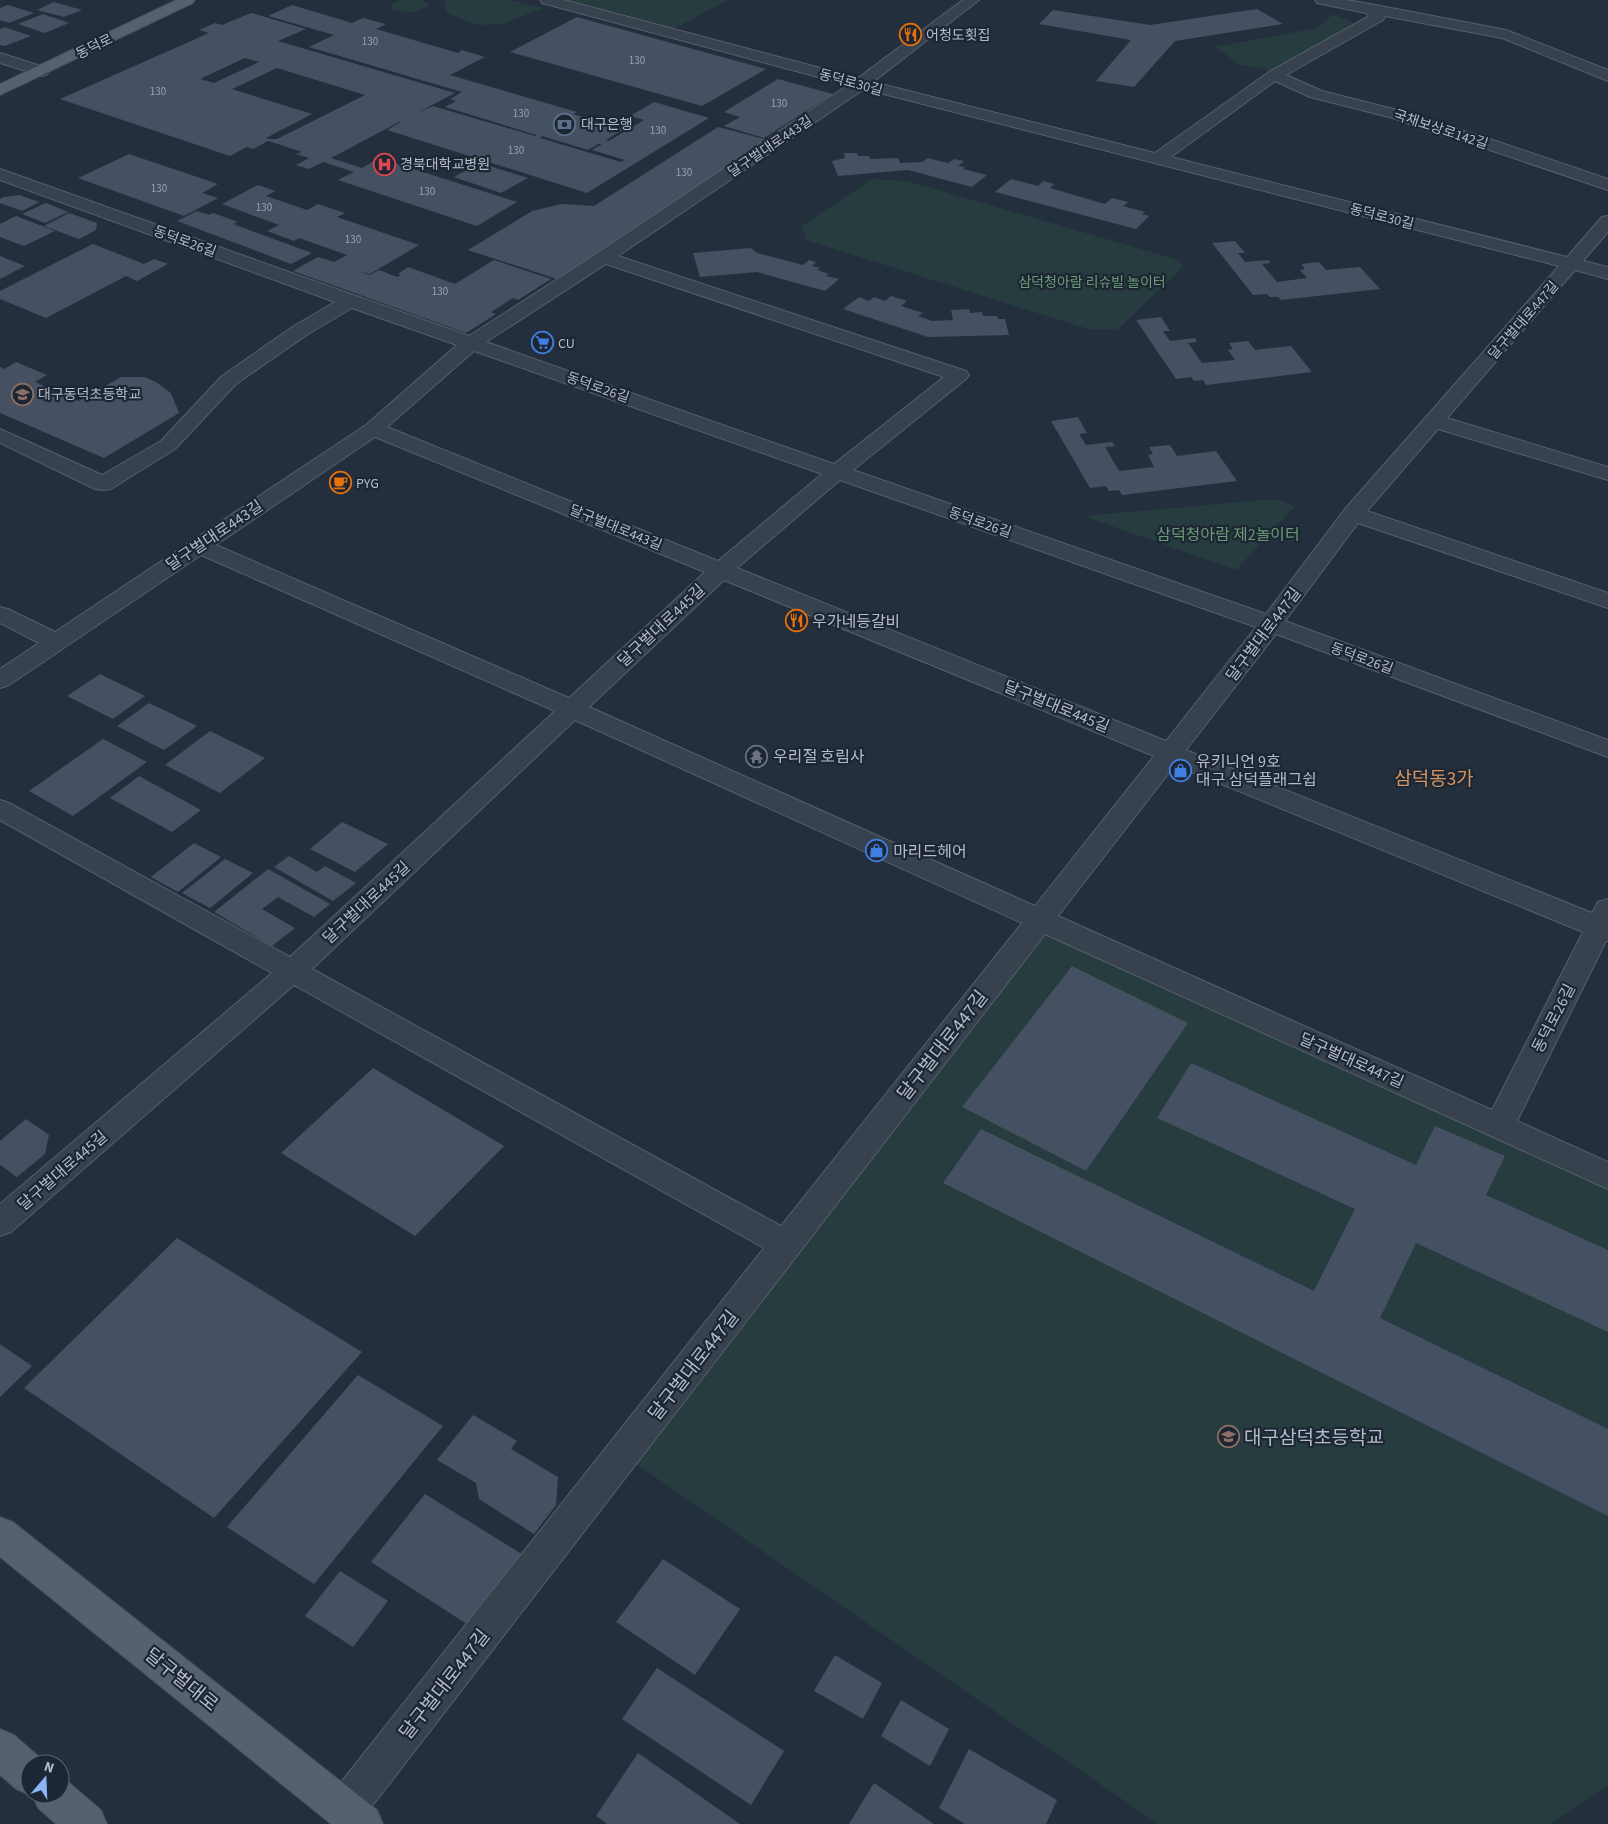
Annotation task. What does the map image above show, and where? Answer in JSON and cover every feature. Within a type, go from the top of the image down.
[{"type":"main road","name":"동덕로","points":[[0,90],[42,72],[188,0]]},
{"type":"main road","name":"달구벌대로","points":[[0,1534],[354,1817]]},
{"type":"main road","points":[[0,1749],[20,1766]]},
{"type":"main road","points":[[64,1804],[87,1824]]},
{"type":"street","name":"동덕로30길","points":[[547,0],[1156,160],[1608,273]]},
{"type":"street","name":"달구벌대로443길","points":[[0,680],[373,429],[472,343],[604,257],[861,84],[972,0]]},
{"type":"street","points":[[1322,0],[1506,34],[1608,76]]},
{"type":"street","points":[[1370,8],[1400,10],[1397,0]]},
{"type":"street","points":[[1156,160],[1274,75],[1378,17],[1370,8]]},
{"type":"street","points":[[0,58],[42,72]]},
{"type":"street","name":"국채보상로142길","points":[[1274,75],[1316,94],[1399,115],[1439,130],[1472,138],[1608,185]]},
{"type":"street","name":"동덕로26길","points":[[0,174],[350,301],[1271,624],[1608,748]]},
{"type":"street","points":[[0,191],[20,181]]},
{"type":"street","points":[[1572,263],[1608,221]]},
{"type":"street","name":"달구벌대로445길","points":[[0,1223],[291,972],[721,570],[837,472],[959,375],[604,257]]},
{"type":"street","name":"달구벌대로447길","points":[[354,1817],[787,1245],[1271,624],[1353,514],[1572,263]]},
{"type":"street","points":[[0,435],[103,484],[168,445],[229,380],[301,330],[350,301]]},
{"type":"street","points":[[1434,421],[1608,474]]},
{"type":"street","name":"달구벌대로443길","points":[[373,429],[721,570]]},
{"type":"street","points":[[1353,514],[1608,601]]},
{"type":"street","points":[[199,546],[572,709],[1040,920]]},
{"type":"street","name":"달구벌대로445길","points":[[721,570],[1171,753]]},
{"type":"street","points":[[0,614],[55,642]]},
{"type":"street","points":[[1171,753],[1605,922]]},
{"type":"street","points":[[0,809],[291,972],[787,1245]]},
{"type":"street","name":"달구벌대로447길","points":[[1040,920],[1608,1176]]},
{"type":"street","name":"동덕로26길","points":[[1498,1127],[1605,922]]},
{"type":"green space","points":[[402,0],[422,0],[428,4],[428,7],[410,13],[392,9],[393,3]]},
{"type":"green space","points":[[444,0],[511,0],[543,8],[503,24],[477,25],[447,13]]},
{"type":"green space","points":[[548,0],[728,0],[666,33]]},
{"type":"green space","points":[[1333,14],[1353,23],[1278,72],[1240,65],[1215,47],[1317,28]]},
{"type":"green space","name":"삼덕청아람 리슈빌 놀이터","points":[[872,179],[907,181],[1175,259],[1184,266],[1117,330],[1088,329],[806,240],[802,226]]},
{"type":"green space","name":"삼덕청아람 제2놀이터","points":[[1276,499],[1295,506],[1236,570],[1083,516]]},
{"type":"green space","points":[[1040,920],[1608,1177],[1608,1785],[1551,1824],[1158,1824],[623,1455]]},
{"type":"building","points":[[54,2],[82,10],[64,17],[37,10]]},
{"type":"building","points":[[8,5],[34,13],[9,23],[0,20],[0,8]]},
{"type":"building","points":[[292,5],[352,23],[363,18],[386,24],[376,29],[458,53],[462,50],[485,57],[450,75],[577,112],[573,114],[624,129],[606,140],[609,141],[644,120],[630,116],[654,102],[709,118],[587,193],[387,130],[401,122],[331,158],[362,168],[379,158],[517,202],[477,226],[338,180],[354,172],[323,162],[309,169],[296,165],[309,158],[296,154],[302,152],[272,142],[268,141],[253,149],[247,147],[230,156],[60,99],[209,33],[199,30],[215,23],[222,25],[251,13],[306,29],[278,41],[455,93],[415,114],[433,106],[535,136],[537,135],[445,107],[456,101],[450,99],[462,92],[309,47],[334,35],[268,16]],"holes":[[[245,58],[259,62],[214,83],[200,79]],[[277,68],[365,95],[277,139],[269,139],[266,138],[312,114],[232,89]],[[542,136],[588,150],[598,144],[602,144],[592,150],[625,160],[621,162],[540,138]]]},
{"type":"building","points":[[1257,9],[1283,24],[1175,41],[1134,87],[1096,81],[1131,40],[1039,24],[1053,10],[1150,25]]},
{"type":"building","points":[[43,14],[69,23],[45,33],[18,24]]},
{"type":"building","points":[[577,17],[766,69],[702,106],[510,52]]},
{"type":"building","points":[[4,27],[31,36],[5,46],[0,45],[0,29]]},
{"type":"building","points":[[778,79],[833,94],[764,138],[724,126],[740,117],[724,112]]},
{"type":"building","points":[[718,127],[768,140],[560,280],[468,250],[532,211],[562,204],[594,206]]},
{"type":"building","points":[[844,153],[857,153],[858,156],[869,156],[870,159],[898,158],[900,163],[922,162],[928,158],[948,163],[954,159],[964,161],[958,166],[965,167],[963,169],[987,175],[972,187],[908,170],[838,176],[832,161],[845,158]]},
{"type":"building","points":[[129,154],[218,184],[202,193],[218,198],[184,216],[78,178]]},
{"type":"building","points":[[480,163],[528,178],[501,193],[454,177]]},
{"type":"building","points":[[1011,179],[1038,186],[1043,181],[1054,184],[1050,188],[1105,204],[1112,198],[1128,202],[1123,206],[1145,212],[1142,214],[1149,216],[1136,229],[995,192]]},
{"type":"building","points":[[258,185],[275,191],[266,196],[307,210],[318,204],[345,213],[337,217],[419,245],[370,274],[355,270],[370,275],[379,270],[397,277],[401,275],[398,274],[408,267],[455,284],[494,260],[551,279],[518,300],[513,298],[491,312],[496,314],[466,333],[293,271],[318,257],[334,262],[347,255],[299,238],[294,241],[267,231],[279,225],[222,204]]},
{"type":"building","points":[[19,195],[39,202],[22,211],[0,203],[0,199],[4,197]]},
{"type":"building","points":[[46,203],[68,212],[45,223],[22,214]]},
{"type":"building","points":[[197,211],[209,215],[213,213],[238,222],[233,224],[312,253],[291,264],[177,221]]},
{"type":"building","points":[[69,213],[97,223],[96,230],[79,239],[44,226]]},
{"type":"building","points":[[16,216],[55,231],[24,246],[0,237],[0,224]]},
{"type":"building","points":[[1235,241],[1245,253],[1238,253],[1245,262],[1268,260],[1271,263],[1262,264],[1277,282],[1307,278],[1300,270],[1305,269],[1301,264],[1319,262],[1326,270],[1360,267],[1380,289],[1281,300],[1278,297],[1270,297],[1267,294],[1253,295],[1212,243]]},
{"type":"building","points":[[93,244],[144,264],[154,259],[168,264],[137,281],[126,276],[46,318],[0,299],[0,291]]},
{"type":"building","points":[[751,248],[757,253],[803,265],[809,260],[816,262],[812,266],[820,268],[817,270],[829,274],[826,276],[839,279],[825,291],[757,272],[700,277],[693,253]]},
{"type":"building","points":[[0,256],[25,266],[0,279]]},
{"type":"building","points":[[891,296],[907,301],[901,306],[923,313],[918,316],[932,321],[953,320],[951,310],[969,309],[970,313],[982,312],[983,316],[997,316],[998,319],[1005,319],[1009,335],[928,337],[843,309],[859,297],[869,301],[874,297],[885,301]]},
{"type":"building","points":[[1161,317],[1170,331],[1163,331],[1170,341],[1195,338],[1197,342],[1188,343],[1202,363],[1235,360],[1228,350],[1233,349],[1229,343],[1248,341],[1255,350],[1291,346],[1312,372],[1206,385],[1203,380],[1194,381],[1191,377],[1176,379],[1136,320]]},
{"type":"building","points":[[16,362],[47,375],[35,382],[79,401],[121,377],[144,377],[156,382],[171,393],[179,413],[104,458],[0,413],[0,367],[4,369]]},
{"type":"building","points":[[1078,417],[1087,433],[1079,434],[1086,445],[1112,442],[1115,446],[1105,447],[1119,471],[1154,467],[1148,455],[1153,454],[1149,447],[1170,445],[1177,456],[1216,451],[1237,481],[1122,495],[1119,490],[1109,491],[1106,486],[1090,488],[1051,421]]},
{"type":"building","points":[[100,674],[145,696],[113,719],[67,696]]},
{"type":"building","points":[[149,703],[197,726],[164,750],[117,726]]},
{"type":"building","points":[[210,731],[265,758],[220,793],[165,765]]},
{"type":"building","points":[[103,739],[147,762],[73,816],[29,791]]},
{"type":"building","points":[[139,776],[201,810],[172,832],[110,798]]},
{"type":"building","points":[[342,822],[388,844],[355,872],[310,849]]},
{"type":"building","points":[[194,843],[221,857],[178,892],[151,877]]},
{"type":"building","points":[[289,856],[317,872],[325,866],[356,883],[333,901],[274,867]]},
{"type":"building","points":[[225,859],[253,873],[210,908],[182,893]]},
{"type":"building","points":[[268,869],[330,904],[314,917],[278,897],[262,909],[295,928],[272,946],[214,912]]},
{"type":"building","points":[[1072,966],[1188,1023],[1086,1171],[962,1107]]},
{"type":"building","points":[[1191,1063],[1416,1165],[1435,1126],[1505,1156],[1486,1195],[1608,1250],[1608,1332],[1416,1243],[1380,1318],[1608,1429],[1608,1516],[943,1183],[981,1129],[1314,1291],[1355,1209],[1157,1118]]},
{"type":"building","points":[[373,1068],[504,1146],[415,1236],[281,1153]]},
{"type":"building","points":[[26,1119],[49,1135],[45,1154],[17,1177],[0,1165],[0,1141]]},
{"type":"building","points":[[177,1238],[362,1352],[214,1518],[24,1388]]},
{"type":"building","points":[[0,1344],[32,1366],[0,1397]]},
{"type":"building","points":[[358,1375],[443,1426],[314,1584],[227,1527]]},
{"type":"building","points":[[473,1415],[517,1441],[511,1449],[558,1477],[556,1505],[534,1534],[479,1499],[476,1483],[437,1460]]},
{"type":"building","points":[[425,1494],[528,1558],[476,1630],[371,1562]]},
{"type":"building","points":[[663,1559],[740,1609],[695,1675],[616,1622]]},
{"type":"building","points":[[340,1571],[388,1601],[353,1647],[305,1616]]},
{"type":"building","points":[[835,1655],[882,1683],[863,1719],[814,1691]]},
{"type":"building","points":[[657,1668],[784,1751],[751,1805],[622,1719]]},
{"type":"building","points":[[901,1700],[949,1729],[930,1766],[881,1736]]},
{"type":"building","points":[[969,1749],[1057,1800],[1046,1824],[965,1824],[939,1808]]},
{"type":"building","points":[[638,1753],[740,1824],[607,1824],[596,1816]]},
{"type":"building","points":[[874,1783],[934,1824],[849,1824]]},
{"type":"place","name":"어청도횟집","points":[[910,35]]},
{"type":"place","name":"대구은행","points":[[565,124]]},
{"type":"place","name":"경북대학교병원","points":[[384,164]]},
{"type":"place","name":"CU","points":[[542,343]]},
{"type":"place","name":"대구동덕초등학교","points":[[22,394]]},
{"type":"place","name":"PYG","points":[[340,483]]},
{"type":"place","name":"우가네등갈비","points":[[796,621]]},
{"type":"place","name":"우리절 호림사","points":[[757,756]]},
{"type":"place","name":"유키니언 9호 대구 삼덕플래그쉽","points":[[1180,770]]},
{"type":"place","name":"마리드헤어","points":[[877,851]]},
{"type":"place","name":"대구삼덕초등학교","points":[[1228,1437]]},
{"type":"district","name":"삼덕동3가","points":[[1434,778]]}]
